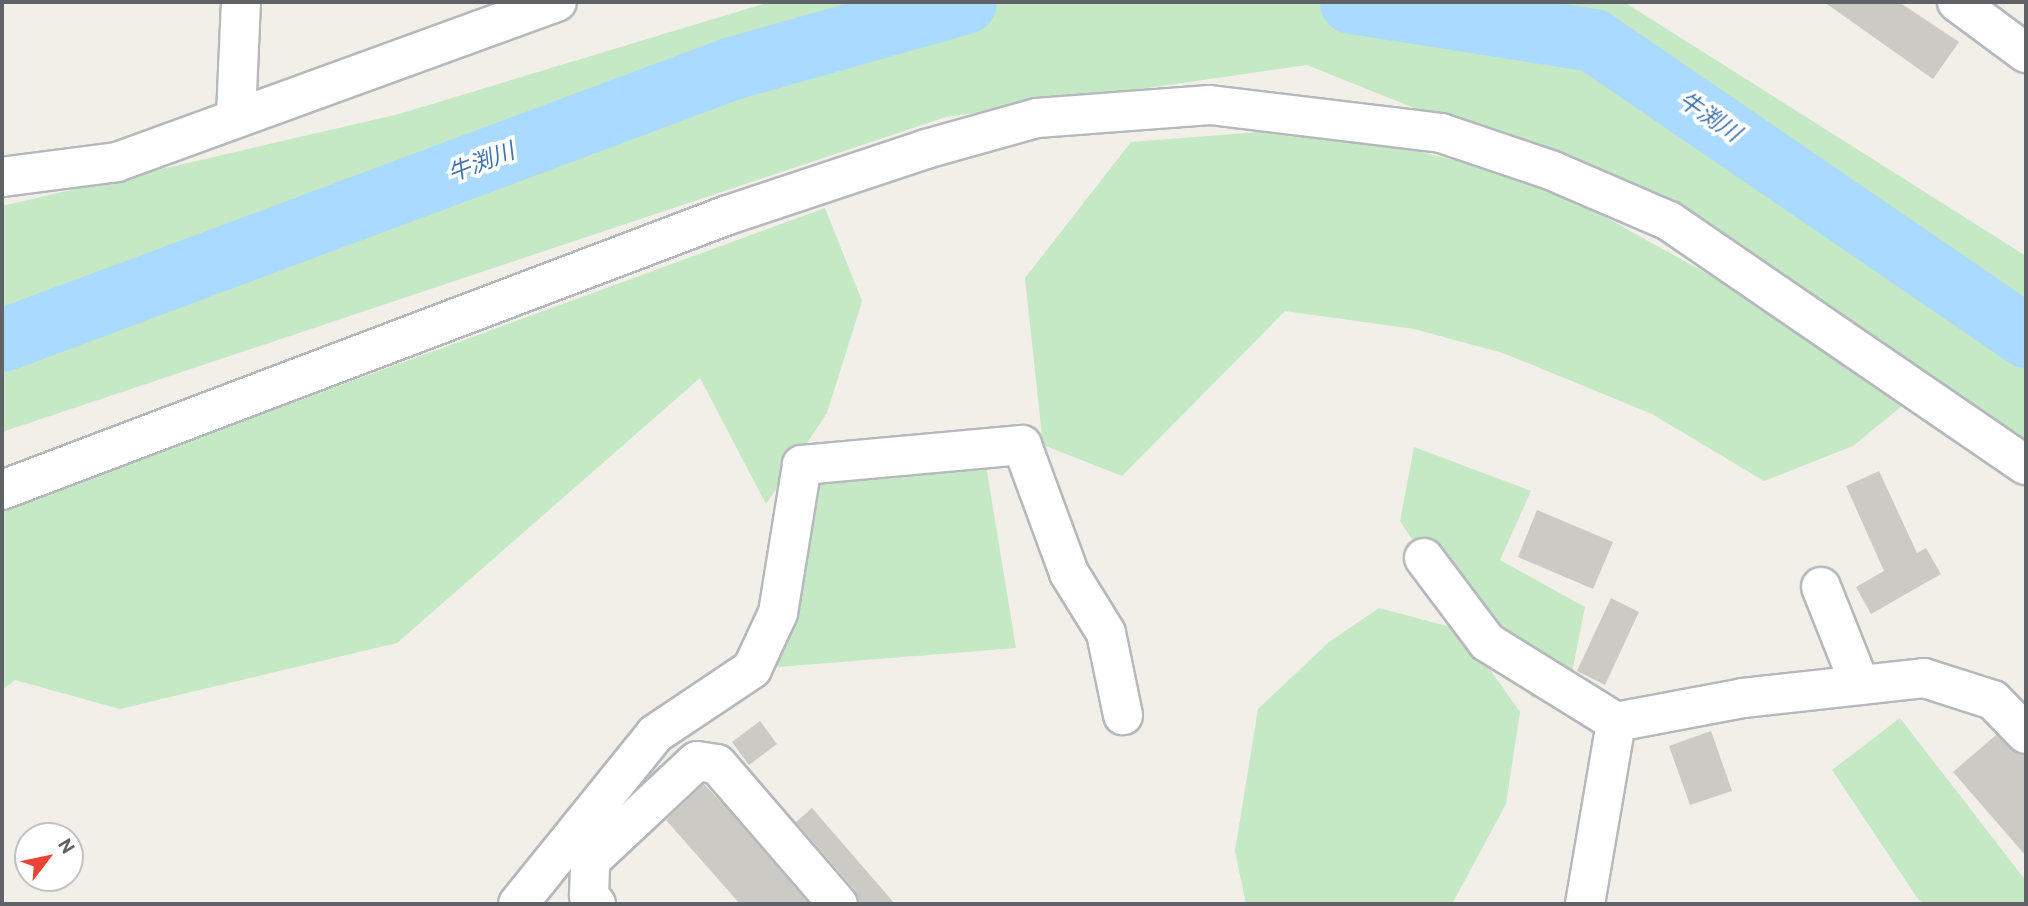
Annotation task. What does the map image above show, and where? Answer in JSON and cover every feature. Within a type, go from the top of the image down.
[{"type":"street","points":[[236,116],[241,2]]},
{"type":"street","points":[[2,177],[117,162],[236,116],[557,2]]},
{"type":"street","points":[[1957,2],[2026,53]]},
{"type":"street","points":[[2,490],[728,215],[926,149],[1037,118],[1210,105],[1441,133],[1553,171],[1657,216],[2026,465]]},
{"type":"street","points":[[519,904],[655,734],[752,669],[778,613],[802,466],[1022,445],[1069,573],[1106,633],[1123,715]]},
{"type":"street","points":[[1424,558],[1487,642],[1616,722],[1860,685],[1924,678],[1993,700],[2026,734]]},
{"type":"street","points":[[1821,587],[1860,685]]},
{"type":"street","points":[[1585,904],[1616,722]]},
{"type":"street","points":[[596,904],[589,896],[590,861],[697,761],[717,764],[838,904]]},
{"type":"green space","points":[[770,2],[1624,2],[2026,256],[2026,445],[1693,220],[1307,65],[946,117],[2,432],[2,206],[399,114]]},
{"type":"green space","points":[[1323,127],[1544,183],[1729,286],[1908,401],[1853,446],[1764,481],[1652,414],[1503,353],[1414,329],[1285,311],[1122,476],[1043,445],[1025,278],[1131,142]]},
{"type":"green space","points":[[825,208],[862,301],[827,413],[766,504],[700,378],[397,643],[120,709],[15,680],[2,690],[2,509]]},
{"type":"green space","points":[[1414,447],[1531,491],[1500,560],[1585,607],[1565,708],[1532,697],[1450,596],[1400,521]]},
{"type":"green space","points":[[817,460],[985,460],[1016,648],[778,667],[778,514]]},
{"type":"green space","points":[[1379,608],[1462,630],[1520,712],[1506,804],[1452,904],[1246,904],[1235,851],[1258,709],[1329,642]]},
{"type":"green space","points":[[1900,718],[2026,881],[2026,904],[1923,904],[1916,896],[1832,770]]},
{"type":"building","points":[[1824,2],[1899,2],[1959,42],[1933,79]]},
{"type":"building","points":[[1879,471],[1917,553],[1926,548],[1941,574],[1871,614],[1856,587],[1884,571],[1846,486]]},
{"type":"building","points":[[1537,510],[1613,542],[1593,589],[1518,557]]},
{"type":"building","points":[[1611,598],[1639,612],[1605,685],[1577,671]]},
{"type":"building","points":[[760,721],[777,744],[749,765],[732,742]]},
{"type":"building","points":[[1711,731],[1732,791],[1690,805],[1669,746]]},
{"type":"building","points":[[1996,735],[2026,755],[2026,856],[1953,772]]},
{"type":"building","points":[[704,784],[809,904],[740,904],[666,820]]},
{"type":"building","points":[[812,808],[895,904],[859,904],[855,890],[796,822]]},
{"type":"waterway","name":"牛渕川","points":[[2,340],[732,68],[965,2]]},
{"type":"waterway","name":"牛渕川","points":[[1351,2],[1593,40],[2026,336]]},
{"type":"waterway","points":[[1442,12],[1444,2]]}]
